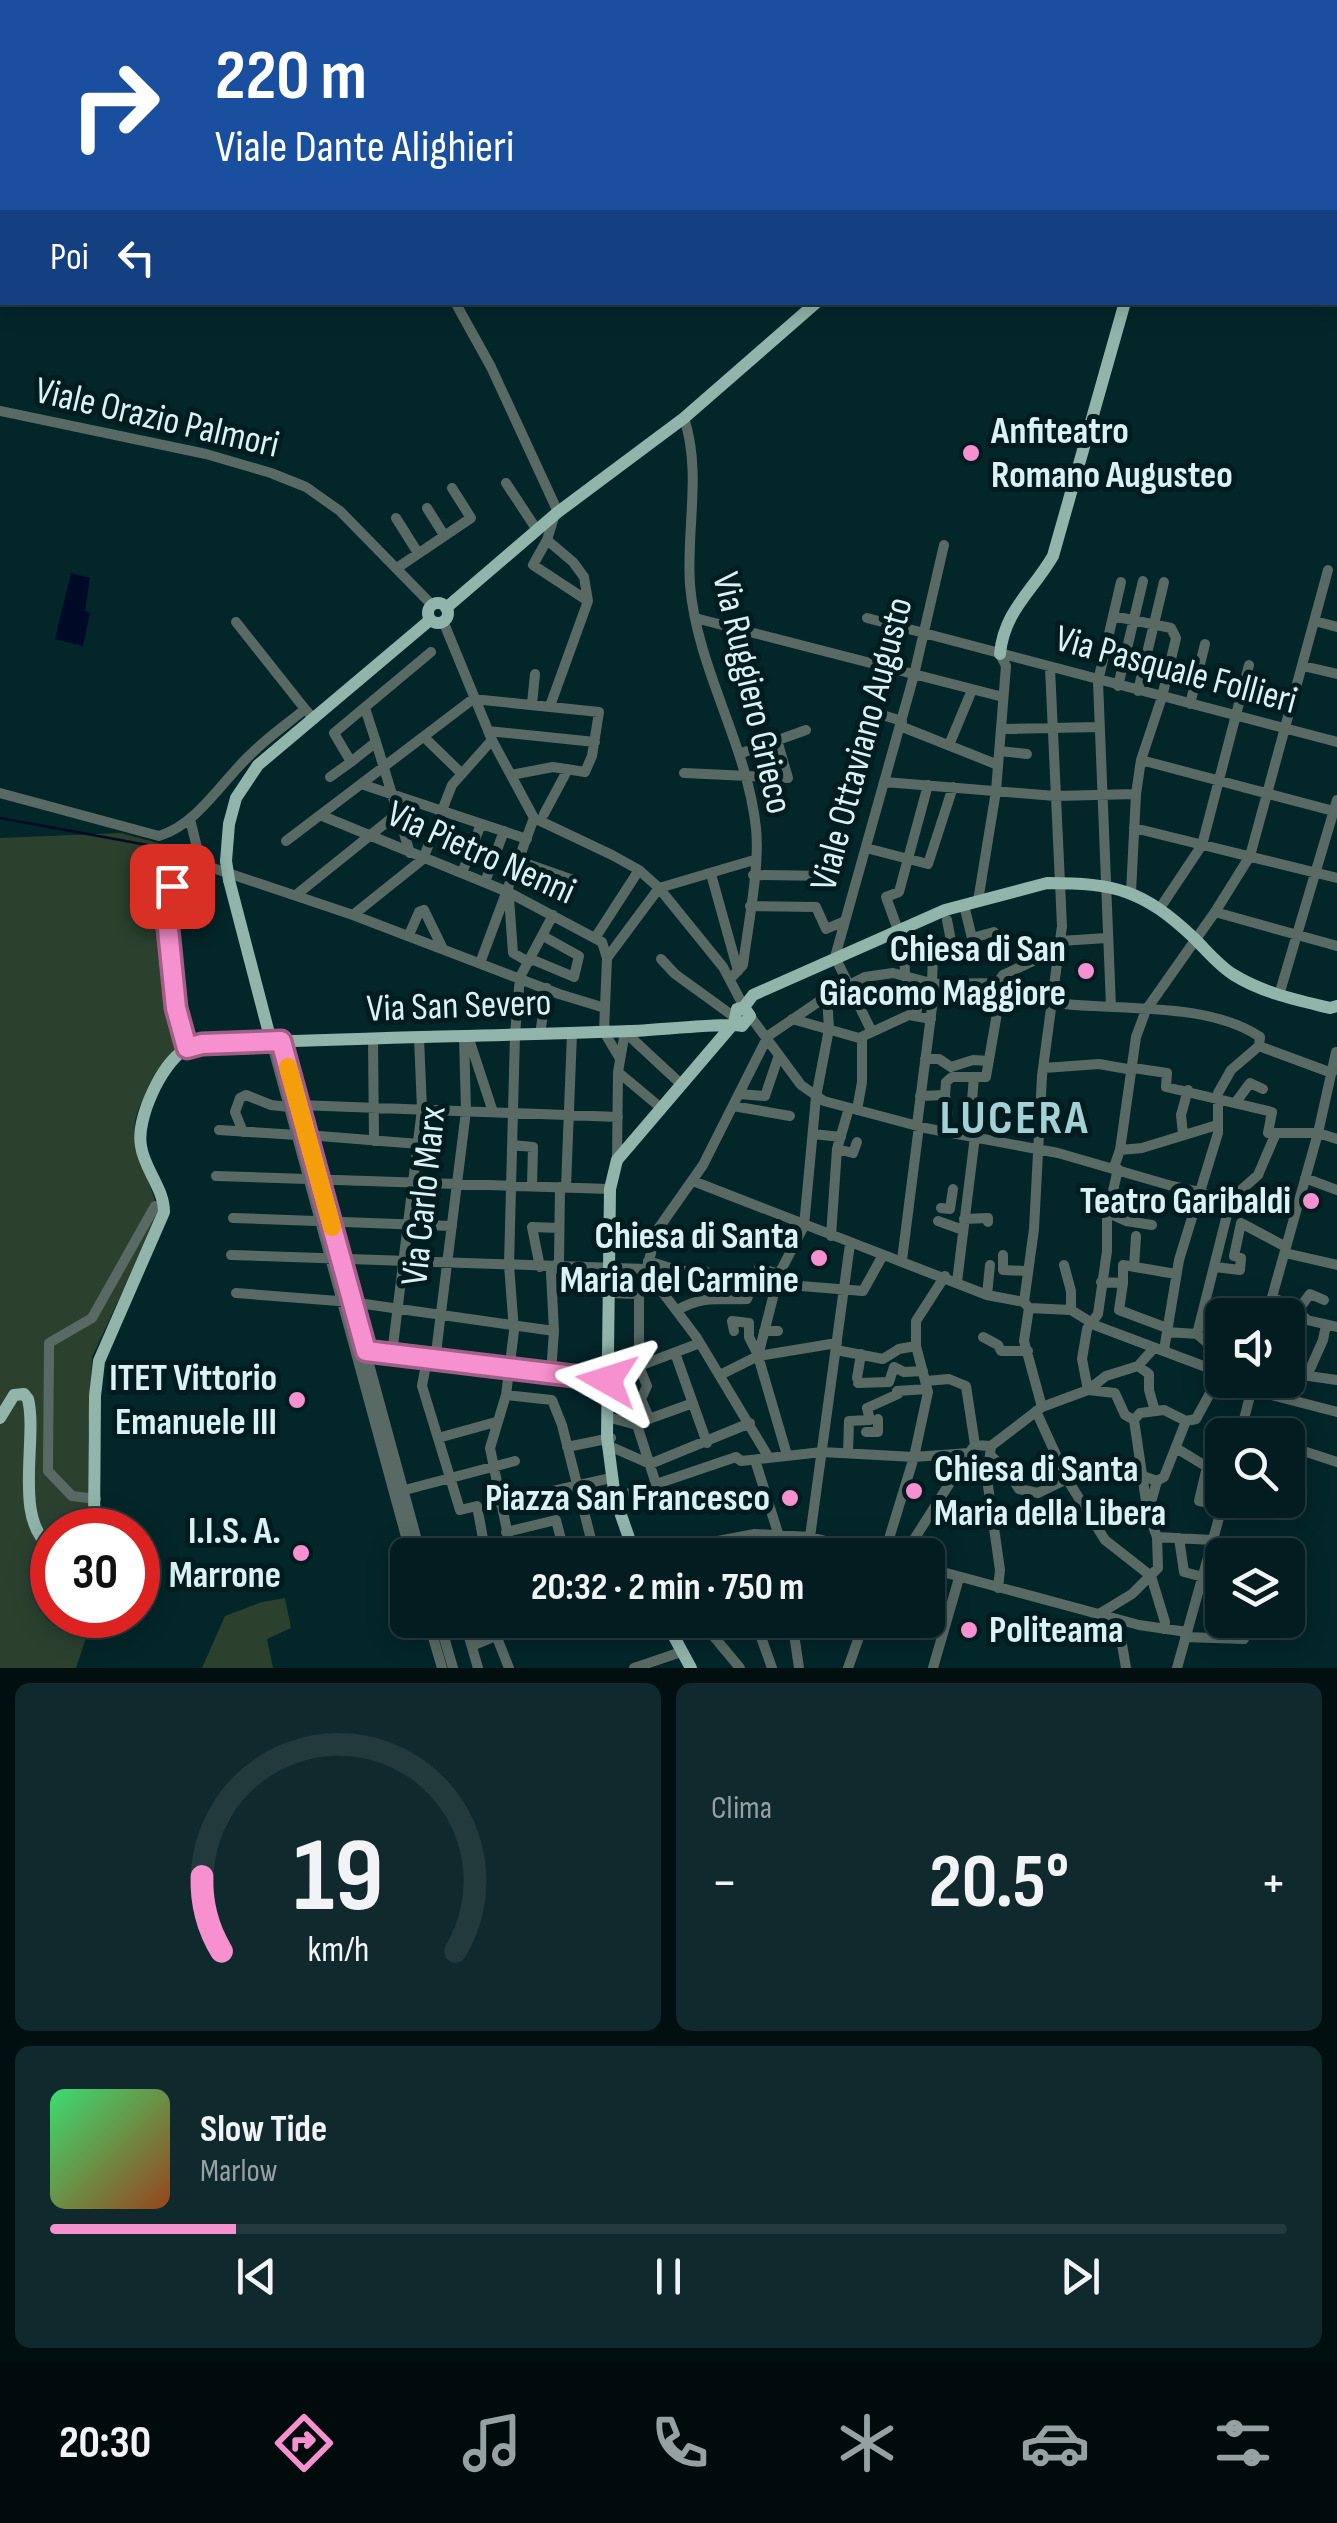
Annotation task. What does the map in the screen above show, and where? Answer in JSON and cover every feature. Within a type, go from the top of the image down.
[{"type":"main road","points":[[276,1041],[226,861],[232,811],[246,780],[309,714],[542,535],[556,515],[684,418],[813,305]]},
{"type":"main road","points":[[1000,654],[1007,621],[1053,556],[1124,305]]},
{"type":"main road","points":[[629,1538],[611,1478],[607,1441],[610,1189],[617,1160],[747,1017],[836,958],[901,928],[971,902],[1046,883],[1131,892],[1160,908],[1232,974],[1280,995],[1330,1008],[1337,1006]]},
{"type":"main road","name":"Via San Severo","points":[[187,1048],[276,1041],[715,1028],[747,1017]]},
{"type":"main road","points":[[95,1508],[95,1396],[99,1361],[164,1212],[140,1145],[142,1119],[166,1071],[187,1048]]},
{"type":"main road","points":[[0,1418],[14,1395],[24,1394],[28,1398],[31,1508]]},
{"type":"main road","points":[[674,1638],[690,1668]]},
{"type":"street","points":[[457,305],[491,367],[556,515]]},
{"type":"street","name":"Viale Orazio Palmori","points":[[0,411],[206,454],[306,487],[340,511],[438,614]]},
{"type":"street","name":"Via Ruggiero Grieco","points":[[684,418],[694,468],[690,586],[696,618],[739,754],[756,830],[743,965],[734,975]]},
{"type":"street","points":[[506,483],[542,535],[584,577],[588,601],[550,706]]},
{"type":"street","points":[[397,568],[471,518],[452,488]]},
{"type":"street","points":[[426,508],[444,535]]},
{"type":"street","points":[[396,518],[418,552]]},
{"type":"street","points":[[542,535],[534,565],[588,601]]},
{"type":"street","name":"Viale Ottaviano Augusto","points":[[836,958],[914,675],[944,545]]},
{"type":"street","points":[[1088,1390],[1082,1359],[1090,1322],[1098,1314],[1108,1213],[1136,1036],[1146,1010],[1250,856],[1328,570]]},
{"type":"street","points":[[1118,686],[1142,581]]},
{"type":"street","points":[[1111,1008],[1098,680],[1121,582]]},
{"type":"street","points":[[1138,691],[1164,582]]},
{"type":"street","points":[[438,614],[490,735],[539,816],[639,870],[734,975]]},
{"type":"street","points":[[1113,616],[1171,628],[1176,638],[1141,760],[1131,892]]},
{"type":"street","points":[[696,618],[1003,697]]},
{"type":"street","name":"Via Pasquale Follieri","points":[[867,618],[1337,742]]},
{"type":"street","points":[[1315,621],[1337,627]]},
{"type":"street","points":[[0,793],[158,836],[190,819],[252,753],[309,714],[236,622]]},
{"type":"street","points":[[1190,704],[1205,644]]},
{"type":"street","points":[[351,762],[334,733],[431,652]]},
{"type":"street","points":[[994,932],[972,938],[971,902],[996,791],[1006,666],[1000,654]]},
{"type":"street","points":[[1160,908],[1202,845],[1249,664]]},
{"type":"street","points":[[1303,666],[1337,674]]},
{"type":"street","points":[[1050,668],[1060,883],[1058,945],[1044,1068],[1034,1230],[1026,1271],[1024,1330],[1039,1409],[1067,1479],[1105,1540],[1155,1572],[1184,1572],[1203,1577]]},
{"type":"street","points":[[532,704],[535,674]]},
{"type":"street","points":[[949,745],[972,690]]},
{"type":"street","points":[[286,841],[474,698],[600,712],[585,772],[554,767],[511,775]]},
{"type":"street","points":[[364,708],[410,853]]},
{"type":"street","points":[[866,710],[998,765]]},
{"type":"street","points":[[1001,730],[1098,727]]},
{"type":"street","points":[[739,754],[806,730]]},
{"type":"street","points":[[490,735],[595,742]]},
{"type":"street","points":[[353,915],[423,858],[452,785],[490,735]]},
{"type":"street","points":[[424,736],[462,774]]},
{"type":"street","points":[[684,773],[788,778],[777,740]]},
{"type":"street","points":[[330,777],[376,742]]},
{"type":"street","points":[[1000,750],[1027,754]]},
{"type":"street","points":[[1141,760],[1336,808],[1280,995]]},
{"type":"street","points":[[480,962],[527,839],[568,769]]},
{"type":"street","points":[[885,782],[1055,796],[1136,794]]},
{"type":"street","points":[[361,784],[527,839]]},
{"type":"street","points":[[905,977],[901,928],[886,897],[899,892],[928,785]]},
{"type":"street","points":[[866,848],[928,864],[952,787]]},
{"type":"street","name":"Via Pietro Nenni","points":[[320,814],[508,892],[605,945],[607,958]]},
{"type":"street","points":[[296,896],[398,814]]},
{"type":"street","points":[[190,819],[201,864]]},
{"type":"street","points":[[462,873],[480,824]]},
{"type":"street","points":[[1134,828],[1337,878]]},
{"type":"street","points":[[485,882],[504,832]]},
{"type":"street","points":[[618,1057],[604,1032],[607,958],[659,888],[754,860]]},
{"type":"street","points":[[519,861],[576,881]]},
{"type":"street","points":[[187,1048],[176,1008],[166,909],[178,875],[201,864],[606,1008]]},
{"type":"street","points":[[594,938],[639,870]]},
{"type":"street","points":[[641,1399],[648,1386],[639,1366],[639,1294],[646,1265],[657,1231],[694,1181],[739,1094],[747,1017],[737,990],[711,874]]},
{"type":"street","points":[[753,875],[831,876]]},
{"type":"street","points":[[508,892],[514,954],[574,977],[579,956],[542,936]]},
{"type":"street","points":[[750,906],[816,906],[826,929],[846,921]]},
{"type":"street","points":[[409,935],[418,912],[424,910],[444,948]]},
{"type":"street","points":[[1215,912],[1337,946]]},
{"type":"street","points":[[507,1538],[490,1448],[511,1369],[514,1325],[509,1265],[515,1034],[520,978],[553,915]]},
{"type":"street","points":[[916,1016],[934,956],[954,957],[946,920]]},
{"type":"street","points":[[926,1059],[939,1059],[954,1070],[986,1078],[1003,975],[1058,945],[1107,938]]},
{"type":"street","points":[[831,1236],[839,1143],[862,1082],[867,1035],[836,958]]},
{"type":"street","points":[[661,959],[674,974],[747,1017],[801,1085],[816,1097],[918,1126],[1039,1150],[1198,1192],[1294,1212]]},
{"type":"street","points":[[792,1019],[848,983],[893,974],[929,983],[999,986],[1051,1002],[1208,1016],[1260,1037],[1259,1046],[1229,1072],[1218,1095],[1218,1133],[1198,1192],[1176,1274],[1167,1330],[1159,1349],[1138,1366],[1106,1376],[1088,1390],[1039,1409],[991,1451],[988,1479],[1000,1570],[998,1588]]},
{"type":"street","points":[[902,1260],[930,1020],[929,983]]},
{"type":"street","points":[[540,1034],[547,988]]},
{"type":"street","points":[[758,1356],[778,1279],[804,1226],[816,1097],[829,1029],[829,994]]},
{"type":"street","points":[[747,1017],[792,1019],[867,1035],[909,1015],[930,1020]]},
{"type":"street","points":[[617,1160],[618,1057],[625,1032],[682,1085]]},
{"type":"street","points":[[551,1373],[553,1268],[559,1261],[572,1033]]},
{"type":"street","points":[[466,1036],[494,1112]]},
{"type":"street","name":"Via Carlo Marx","points":[[466,1036],[466,1110],[448,1262],[441,1316],[422,1386],[460,1510],[477,1506],[483,1538]]},
{"type":"street","points":[[392,1354],[419,1144],[420,1038]]},
{"type":"street","points":[[373,1040],[374,1140]]},
{"type":"street","points":[[276,1041],[415,1538]]},
{"type":"street","points":[[1259,1046],[1334,1070]]},
{"type":"street","points":[[1272,1298],[1336,1052]]},
{"type":"street","points":[[739,1094],[765,1096],[779,1054]]},
{"type":"street","points":[[957,1282],[972,1136],[945,1096],[946,1082],[954,1070],[973,1060],[989,1061]]},
{"type":"street","points":[[1044,1068],[1099,1064],[1167,1072],[1166,1087],[1218,1095],[1272,1112],[1268,1133],[1318,1133],[1337,1140]]},
{"type":"street","points":[[618,1072],[661,1108]]},
{"type":"street","points":[[1229,1072],[1248,1086]]},
{"type":"street","points":[[959,1116],[974,1077]]},
{"type":"street","points":[[1236,1102],[1250,1083],[1263,1089]]},
{"type":"street","points":[[1183,1134],[1181,1116],[1188,1090]]},
{"type":"street","points":[[243,1132],[235,1112],[240,1098],[246,1095],[271,1105],[618,1117]]},
{"type":"street","points":[[920,1096],[945,1096]]},
{"type":"street","points":[[733,1106],[790,1116]]},
{"type":"street","points":[[1120,1150],[1142,1148],[1217,1125]]},
{"type":"street","points":[[219,1130],[419,1144]]},
{"type":"street","points":[[1197,1334],[1214,1298],[1217,1261],[1231,1199],[1258,1174],[1276,1133]]},
{"type":"street","points":[[813,1134],[839,1143],[853,1153],[857,1142]]},
{"type":"street","points":[[512,1145],[533,1147],[532,1186]]},
{"type":"street","points":[[216,1176],[610,1189]]},
{"type":"street","points":[[1305,1178],[1337,1190]]},
{"type":"street","points":[[694,1181],[988,1295],[1071,1310],[1090,1322],[1205,1366]]},
{"type":"street","points":[[967,1191],[947,1188],[950,1210],[939,1215],[964,1224],[988,1218],[988,1222]]},
{"type":"street","points":[[96,1499],[72,1496],[48,1471],[48,1343],[92,1318],[155,1206]]},
{"type":"street","points":[[1108,1213],[1152,1226]]},
{"type":"street","points":[[233,1218],[452,1226]]},
{"type":"street","points":[[1217,1261],[1234,1256],[1241,1223],[1286,1250],[1337,1265]]},
{"type":"street","points":[[540,1267],[532,1227],[559,1228]]},
{"type":"street","points":[[657,1231],[682,1240]]},
{"type":"street","points":[[1136,1236],[1138,1268]]},
{"type":"street","points":[[810,1537],[850,1244]]},
{"type":"street","points":[[677,1310],[695,1301],[746,1298],[759,1268],[778,1279],[862,1291],[882,1254]]},
{"type":"street","points":[[231,1255],[553,1268],[646,1265],[680,1271],[705,1270]]},
{"type":"street","points":[[1003,1256],[1003,1270],[1026,1271]]},
{"type":"street","points":[[646,1265],[700,1343],[770,1458]]},
{"type":"street","points":[[988,1295],[990,1265]]},
{"type":"street","points":[[1064,1265],[1071,1310]]},
{"type":"street","points":[[1176,1274],[1123,1265],[1118,1310],[1167,1330],[1197,1334],[1205,1341]]},
{"type":"street","points":[[888,1538],[914,1457],[925,1380],[916,1346],[920,1313],[945,1276]]},
{"type":"street","points":[[1101,1282],[1123,1283]]},
{"type":"street","points":[[236,1292],[347,1301],[554,1331]]},
{"type":"street","points":[[607,1294],[639,1294]]},
{"type":"street","points":[[1305,1302],[1310,1294],[1324,1300]]},
{"type":"street","points":[[347,1301],[366,1351],[408,1538]]},
{"type":"street","points":[[1305,1318],[1331,1326],[1307,1376],[1337,1380]]},
{"type":"street","points":[[734,1331],[732,1321],[749,1323],[749,1337],[787,1455]]},
{"type":"street","points":[[764,1331],[778,1330]]},
{"type":"street","points":[[983,1337],[1001,1351],[1028,1351]]},
{"type":"street","points":[[366,1351],[607,1378],[700,1343]]},
{"type":"street","points":[[720,1375],[758,1356],[837,1346],[883,1358],[898,1349],[916,1346]]},
{"type":"street","points":[[675,1353],[707,1442]]},
{"type":"street","points":[[862,1354],[858,1380],[893,1387],[949,1379],[966,1386],[972,1449],[915,1538]]},
{"type":"street","points":[[871,1423],[867,1408],[898,1394],[893,1387],[891,1355]]},
{"type":"street","points":[[1138,1366],[1149,1374],[1155,1412]]},
{"type":"street","points":[[894,1367],[925,1380]]},
{"type":"street","points":[[607,1378],[641,1399],[649,1418]]},
{"type":"street","points":[[1088,1390],[1115,1393],[1124,1415],[1134,1420]]},
{"type":"street","points":[[506,1394],[552,1400],[590,1538]]},
{"type":"street","points":[[1164,1629],[1155,1572],[1156,1536],[1140,1474],[1134,1420],[1140,1413],[1164,1410],[1186,1422],[1196,1419],[1207,1398]]},
{"type":"street","points":[[1293,1398],[1337,1412]]},
{"type":"street","points":[[607,1417],[637,1425],[693,1403]]},
{"type":"street","points":[[848,1453],[850,1421],[871,1423],[892,1416]]},
{"type":"street","points":[[438,1438],[496,1422]]},
{"type":"street","points":[[1148,1512],[1186,1422]]},
{"type":"street","points":[[567,1447],[607,1441],[648,1459],[707,1442],[750,1424]]},
{"type":"street","points":[[637,1425],[656,1484]]},
{"type":"street","points":[[1176,1448],[1205,1465]]},
{"type":"street","points":[[616,1498],[738,1459],[822,1452],[914,1457],[972,1449],[991,1451],[1019,1489],[1038,1493],[1067,1479]]},
{"type":"street","points":[[1305,1452],[1337,1462]]},
{"type":"street","points":[[755,1460],[778,1533]]},
{"type":"street","points":[[400,1492],[515,1461]]},
{"type":"street","points":[[1140,1474],[1161,1479]]},
{"type":"street","points":[[499,1503],[611,1478]]},
{"type":"street","points":[[1205,1478],[1199,1501],[1205,1502]]},
{"type":"street","points":[[506,1532],[556,1520],[560,1538]]},
{"type":"street","points":[[736,1538],[778,1533],[816,1538]]},
{"type":"street","points":[[1156,1536],[1205,1540]]},
{"type":"street","points":[[1179,1538],[1184,1572]]},
{"type":"street","points":[[1177,1668],[1205,1569]]},
{"type":"street","points":[[1098,1615],[1155,1572]]},
{"type":"street","points":[[945,1573],[1118,1620],[1205,1636]]},
{"type":"street","points":[[933,1668],[959,1578]]},
{"type":"street","points":[[1120,1602],[1132,1623]]},
{"type":"street","points":[[1118,1620],[1126,1668]]},
{"type":"street","points":[[433,1638],[442,1668]]},
{"type":"street","points":[[444,1638],[453,1668]]},
{"type":"street","points":[[470,1638],[478,1668]]},
{"type":"street","points":[[472,1646],[491,1638]]},
{"type":"street","points":[[497,1638],[509,1668]]},
{"type":"street","points":[[718,1638],[740,1668]]},
{"type":"street","points":[[762,1638],[772,1667]]},
{"type":"street","points":[[794,1638],[800,1668]]},
{"type":"street","points":[[848,1668],[859,1638]]},
{"type":"street","points":[[638,1667],[681,1652]]},
{"type":"green space","points":[[120,833],[170,846],[157,921],[172,1007],[174,1049],[137,1112],[135,1123],[137,1148],[157,1218],[92,1357],[89,1508],[30,1508],[30,1638],[86,1638],[76,1668],[0,1668],[0,838]]},
{"type":"green space","points":[[285,1598],[291,1628],[267,1639],[273,1668],[202,1668],[225,1616]]},
{"type":"water","points":[[71,573],[90,578],[85,611],[90,613],[83,646],[55,639]]},
{"type":"waterway","points":[[0,818],[191,853]]},
{"type":"slow traffic","points":[[288,1067],[332,1227]]},
{"type":"place","name":"Anfiteatro Romano Augusteo","points":[[971,453]]},
{"type":"place","name":"Chiesa di San Giacomo Maggiore","points":[[1086,971]]},
{"type":"place","name":"Teatro Garibaldi","points":[[1311,1201]]},
{"type":"place","name":"Chiesa di Santa Maria del Carmine","points":[[819,1258]]},
{"type":"place","name":"ITET Vittorio Emanuele III","points":[[297,1400]]},
{"type":"place","name":"Chiesa di Santa Maria della Libera","points":[[914,1491]]},
{"type":"place","name":"Piazza San Francesco","points":[[790,1498]]},
{"type":"place","name":"I.I.S. A. Marrone","points":[[301,1553]]},
{"type":"place","name":"Politeama","points":[[969,1630]]},
{"type":"district","name":"LUCERA","points":[[1015,1118]]},
{"type":"route","points":[[172,886],[166,909],[176,1008],[187,1048],[281,1041],[366,1351],[607,1380]]}]
